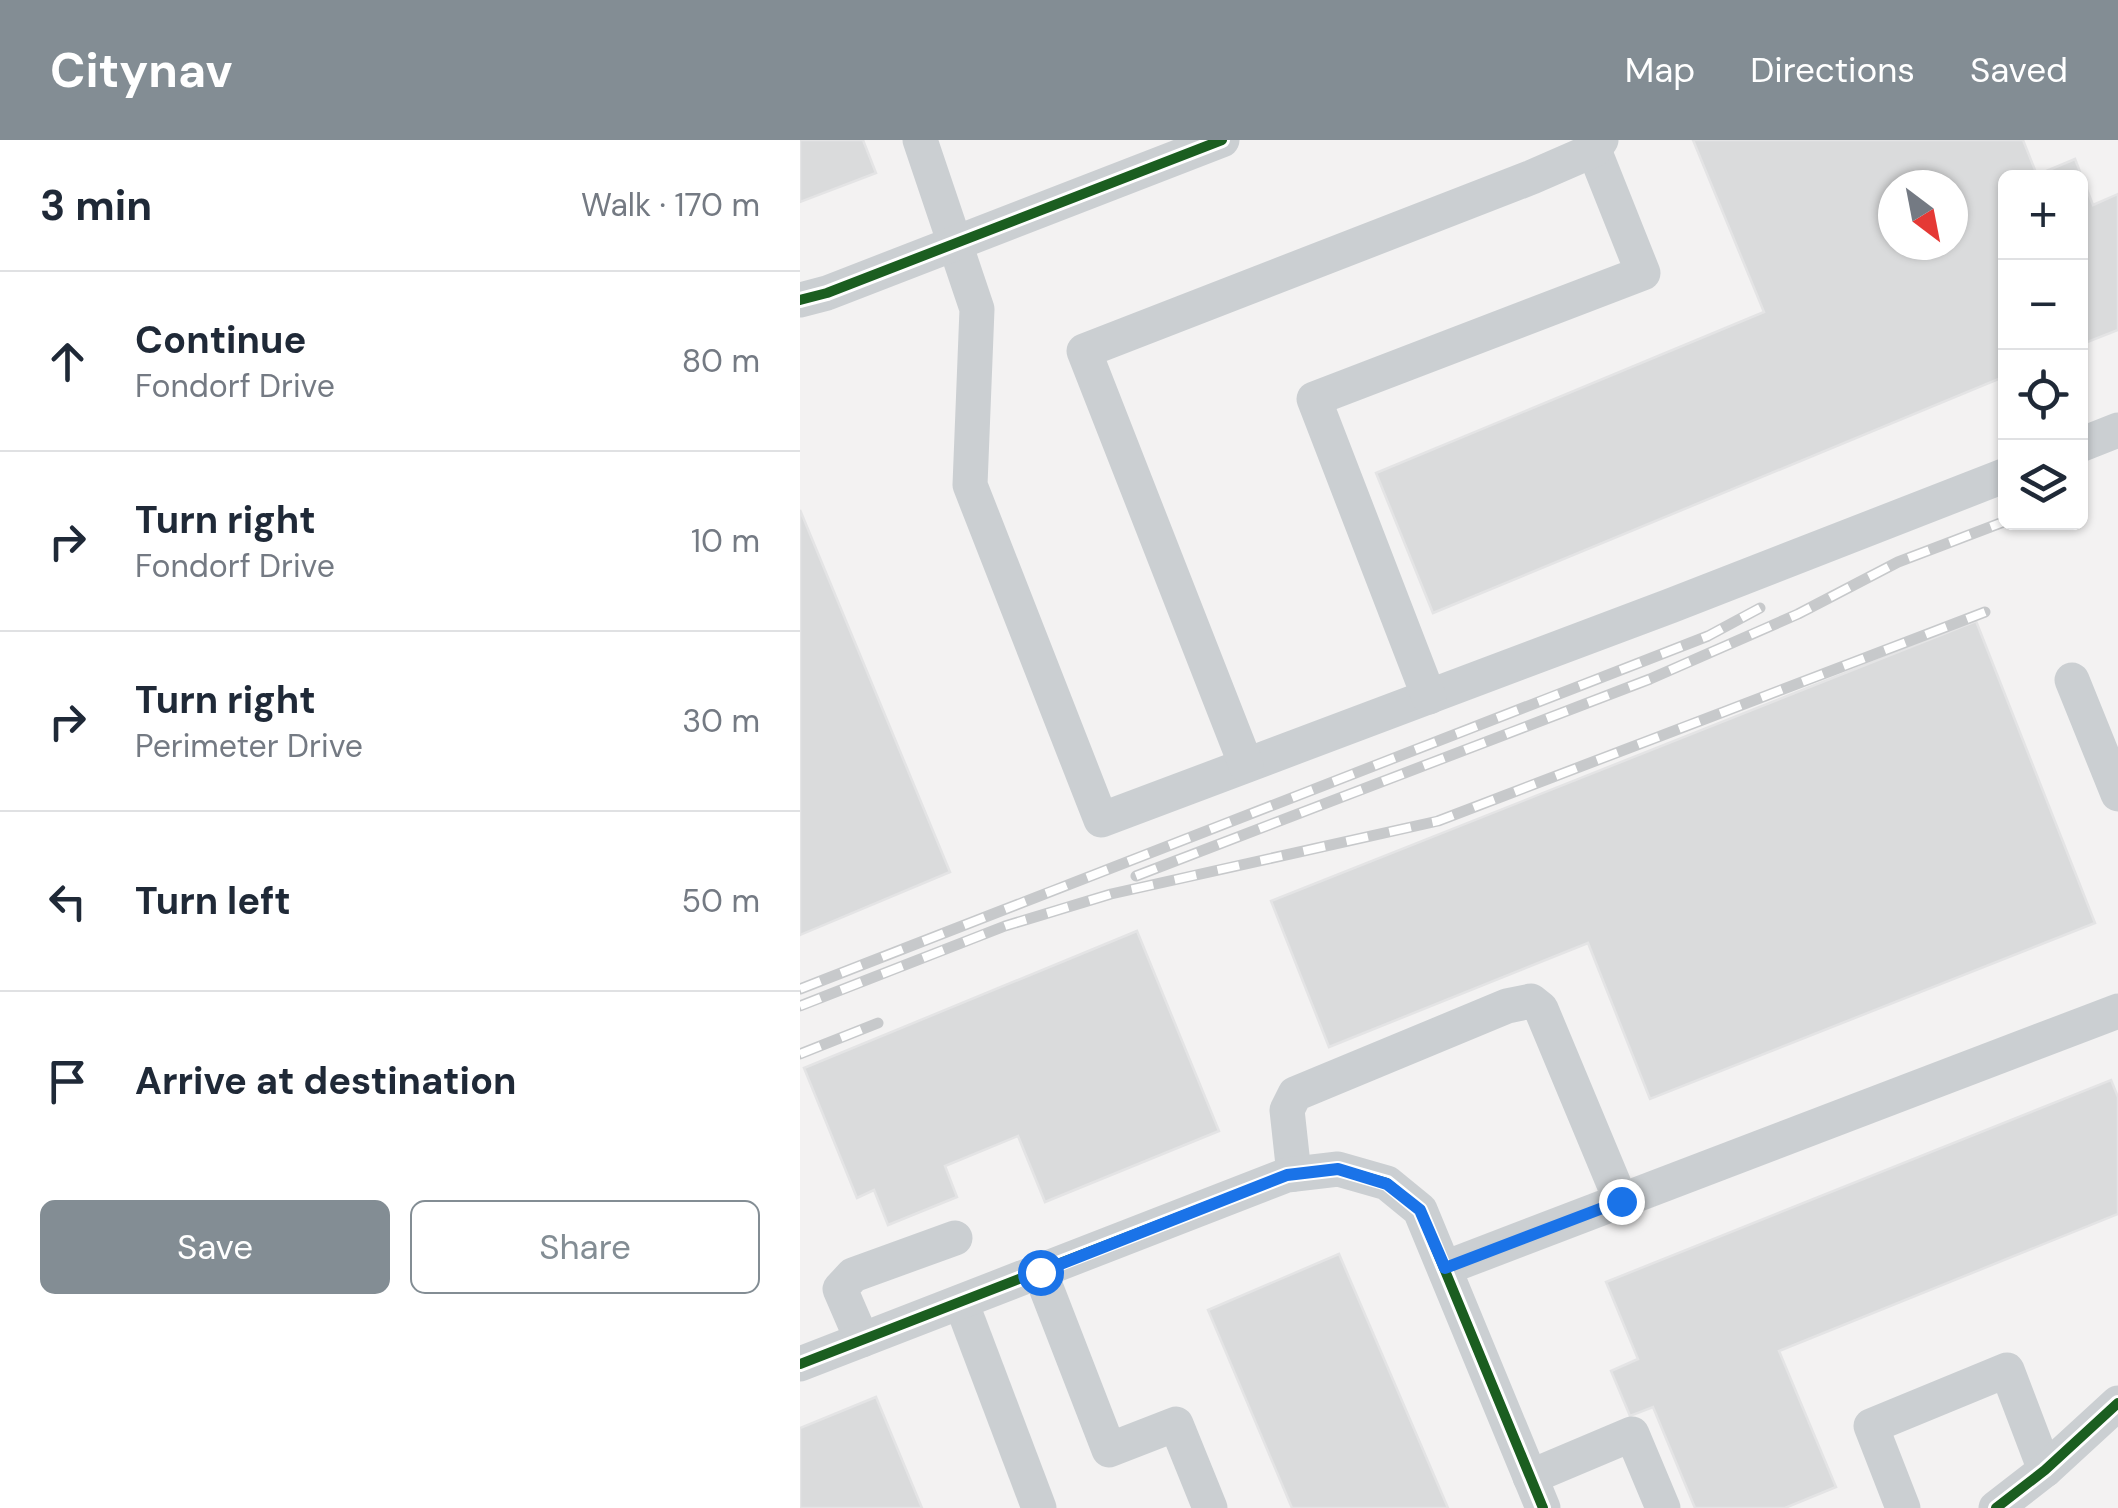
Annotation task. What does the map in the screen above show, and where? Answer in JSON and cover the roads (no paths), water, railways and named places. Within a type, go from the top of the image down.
[{"type":"street","points":[[920,140],[977,309],[970,485],[1101,820],[1998,477]]},
{"type":"street","points":[[800,300],[953,244],[1200,144]]},
{"type":"street","points":[[1246,766],[1084,351],[1532,178],[1598,145],[1644,272],[1314,399],[1429,697]]},
{"type":"street","points":[[2088,442],[2118,430]]},
{"type":"street","points":[[2072,680],[2118,794]]},
{"type":"street","points":[[1294,1174],[1287,1110],[1295,1094],[1507,1006],[1531,1001],[1542,1009],[1621,1201]]},
{"type":"street","points":[[1445,1268],[2118,1011]]},
{"type":"street","points":[[800,1364],[1294,1174],[1338,1169],[1387,1184],[1420,1210],[1537,1492],[1632,1434],[1662,1508]]},
{"type":"street","points":[[862,1340],[840,1289],[853,1275],[955,1238]]},
{"type":"street","points":[[1040,1272],[1109,1450],[1176,1424],[1210,1508]]},
{"type":"street","points":[[962,1302],[1039,1508]]},
{"type":"street","points":[[1904,1508],[1871,1426],[2006,1370],[2046,1470]]},
{"type":"street","points":[[1996,1508],[2046,1470],[2118,1404]]},
{"type":"railway","points":[[1136,876],[1650,679],[1798,614],[1898,562],[1998,524]]},
{"type":"railway","points":[[800,989],[1708,636],[1760,608]]},
{"type":"railway","points":[[800,1006],[1005,926],[1111,894],[1438,821],[1985,612]]},
{"type":"railway","points":[[800,1054],[878,1023]]}]
